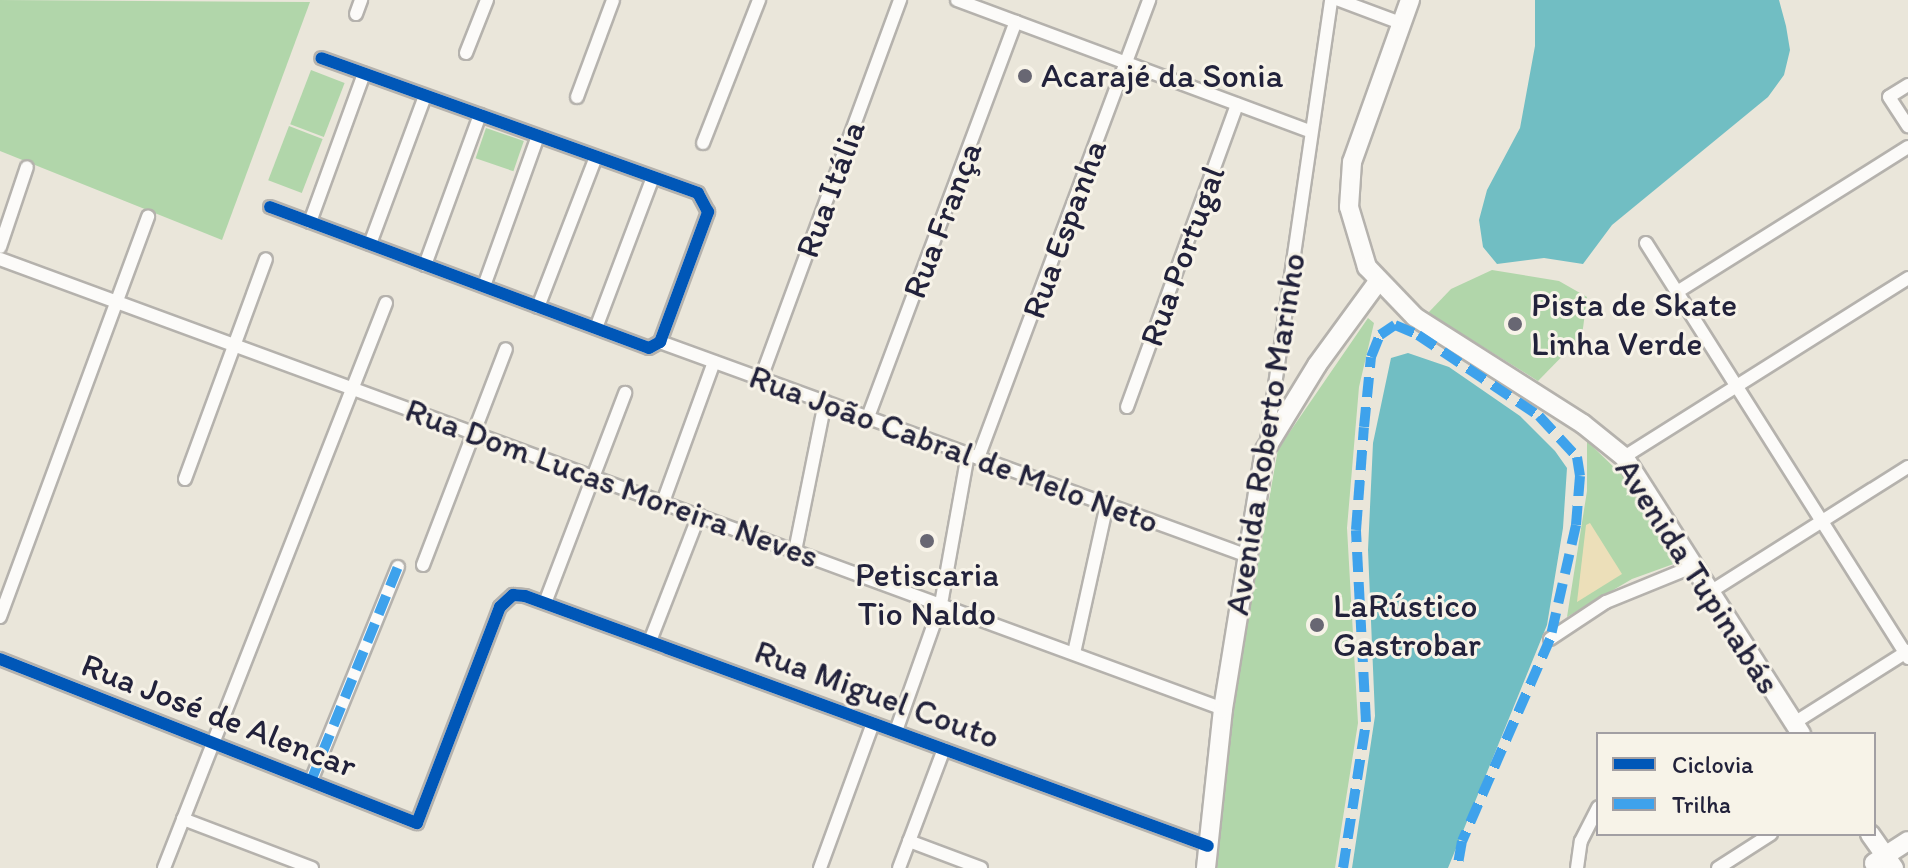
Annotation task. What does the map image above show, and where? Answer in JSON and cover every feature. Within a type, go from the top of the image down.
[{"type":"main road","name":"Avenida Tupinabás","points":[[1410,0],[1361,132],[1348,185],[1353,227],[1377,283],[1415,317],[1583,424],[1624,457],[1798,728]]},
{"type":"main road","points":[[1265,450],[1317,365],[1377,283]]},
{"type":"main road","name":"Avenida Roberto Marinho","points":[[1206,868],[1223,709],[1265,450]]},
{"type":"main road","points":[[1862,836],[1883,864]]},
{"type":"main road","points":[[1871,836],[1883,864]]},
{"type":"main road","points":[[1883,864],[1908,841]]},
{"type":"street","points":[[356,14],[361,0]]},
{"type":"street","points":[[466,53],[487,0]]},
{"type":"street","points":[[577,97],[613,0]]},
{"type":"street","points":[[703,143],[759,0]]},
{"type":"street","name":"Rua Itália","points":[[761,378],[900,0]]},
{"type":"street","points":[[957,0],[1309,131]]},
{"type":"street","name":"Rua Espanha","points":[[896,731],[941,604],[973,456],[1149,0]]},
{"type":"street","name":"Avenida Roberto Marinho","points":[[1265,450],[1309,131],[1331,0]]},
{"type":"street","points":[[1339,0],[1401,23]]},
{"type":"street","name":"Rua França","points":[[868,417],[1016,22]]},
{"type":"street","points":[[321,58],[698,193],[708,204],[660,342]]},
{"type":"street","points":[[310,222],[364,74]]},
{"type":"street","points":[[1908,85],[1889,97],[1908,126]]},
{"type":"street","points":[[370,244],[425,96]]},
{"type":"street","name":"Rua Portugal","points":[[1127,407],[1237,104]]},
{"type":"street","points":[[425,265],[480,115]]},
{"type":"street","points":[[484,286],[538,136]]},
{"type":"street","points":[[1677,292],[1908,147]]},
{"type":"street","points":[[538,307],[596,157]]},
{"type":"street","points":[[0,247],[27,167]]},
{"type":"street","points":[[596,328],[653,177]]},
{"type":"street","name":"Rua João Cabral de Melo Neto","points":[[270,207],[649,348],[660,342],[1248,556]]},
{"type":"street","points":[[0,617],[148,216]]},
{"type":"street","points":[[1646,243],[1907,654],[1798,728]]},
{"type":"street","name":"Rua Dom Lucas Moreira Neves","points":[[0,259],[1223,709]]},
{"type":"street","points":[[185,479],[266,259]]},
{"type":"street","points":[[1624,457],[1908,278]]},
{"type":"street","points":[[164,868],[386,303]]},
{"type":"street","points":[[423,565],[506,349]]},
{"type":"street","points":[[663,502],[714,362]]},
{"type":"street","points":[[545,603],[625,393]]},
{"type":"street","points":[[795,551],[825,402]]},
{"type":"street","points":[[1710,592],[1908,467]]},
{"type":"street","points":[[1074,653],[1107,504]]},
{"type":"street","points":[[650,641],[699,515]]},
{"type":"street","points":[[1550,639],[1606,602],[1694,566]]},
{"type":"street","points":[[311,781],[398,567]]},
{"type":"street","name":"Rua Miguel Couto","points":[[417,823],[500,607],[513,595],[545,603],[1208,846]]},
{"type":"street","name":"Rua José de Alencar","points":[[0,659],[417,823]]},
{"type":"street","points":[[820,868],[873,723]]},
{"type":"street","points":[[899,868],[944,749]]},
{"type":"street","points":[[1577,868],[1581,841],[1596,811]]},
{"type":"street","points":[[183,819],[312,868]]},
{"type":"street","points":[[1718,868],[1768,836]]},
{"type":"street","points":[[909,841],[981,868]]},
{"type":"green space","points":[[0,0],[310,2],[222,240],[0,151]]},
{"type":"green space","points":[[311,70],[345,83],[324,137],[290,124]]},
{"type":"green space","points":[[289,126],[323,139],[302,193],[268,180]]},
{"type":"green space","points":[[486,128],[524,141],[513,171],[476,158]]},
{"type":"green space","name":"Pista de Skate Linha Verde","points":[[1492,270],[1559,281],[1587,297],[1582,336],[1538,381],[1428,313],[1451,289]]},
{"type":"green space","points":[[1368,318],[1374,323],[1359,387],[1347,528],[1358,723],[1335,868],[1217,868],[1235,692],[1278,449]]},
{"type":"green space","points":[[1587,441],[1625,478],[1679,562],[1632,579],[1567,617],[1587,491]]},
{"type":"sand","points":[[1590,523],[1622,574],[1577,602],[1586,525]]},
{"type":"water","points":[[1535,0],[1779,0],[1786,26],[1790,50],[1784,75],[1768,97],[1612,225],[1583,264],[1544,258],[1497,264],[1483,247],[1479,220],[1487,190],[1520,128],[1535,46]]},
{"type":"water","points":[[1408,353],[1449,367],[1520,416],[1555,451],[1567,468],[1563,528],[1547,625],[1448,868],[1352,868],[1375,716],[1368,550],[1373,443],[1391,358]]},
{"type":"marked path","points":[[1343,868],[1366,722],[1356,530],[1364,427],[1371,357],[1380,335],[1395,325],[1418,335],[1539,416],[1577,457],[1580,476],[1576,525],[1550,639],[1462,841],[1457,868]]},
{"type":"marked path","points":[[311,781],[398,567]]},
{"type":"cycle path","points":[[270,207],[649,348],[660,342],[708,212],[698,193],[321,58]]},
{"type":"cycle path","points":[[0,659],[417,823],[500,607],[513,595],[525,596],[1208,846]]},
{"type":"place","name":"Acarajé da Sonia","points":[[1025,76]]},
{"type":"place","name":"Pista de Skate Linha Verde","points":[[1515,324]]},
{"type":"place","name":"Petiscaria Tio Naldo","points":[[927,541]]},
{"type":"place","name":"LaRústico Gastrobar","points":[[1317,625]]}]
